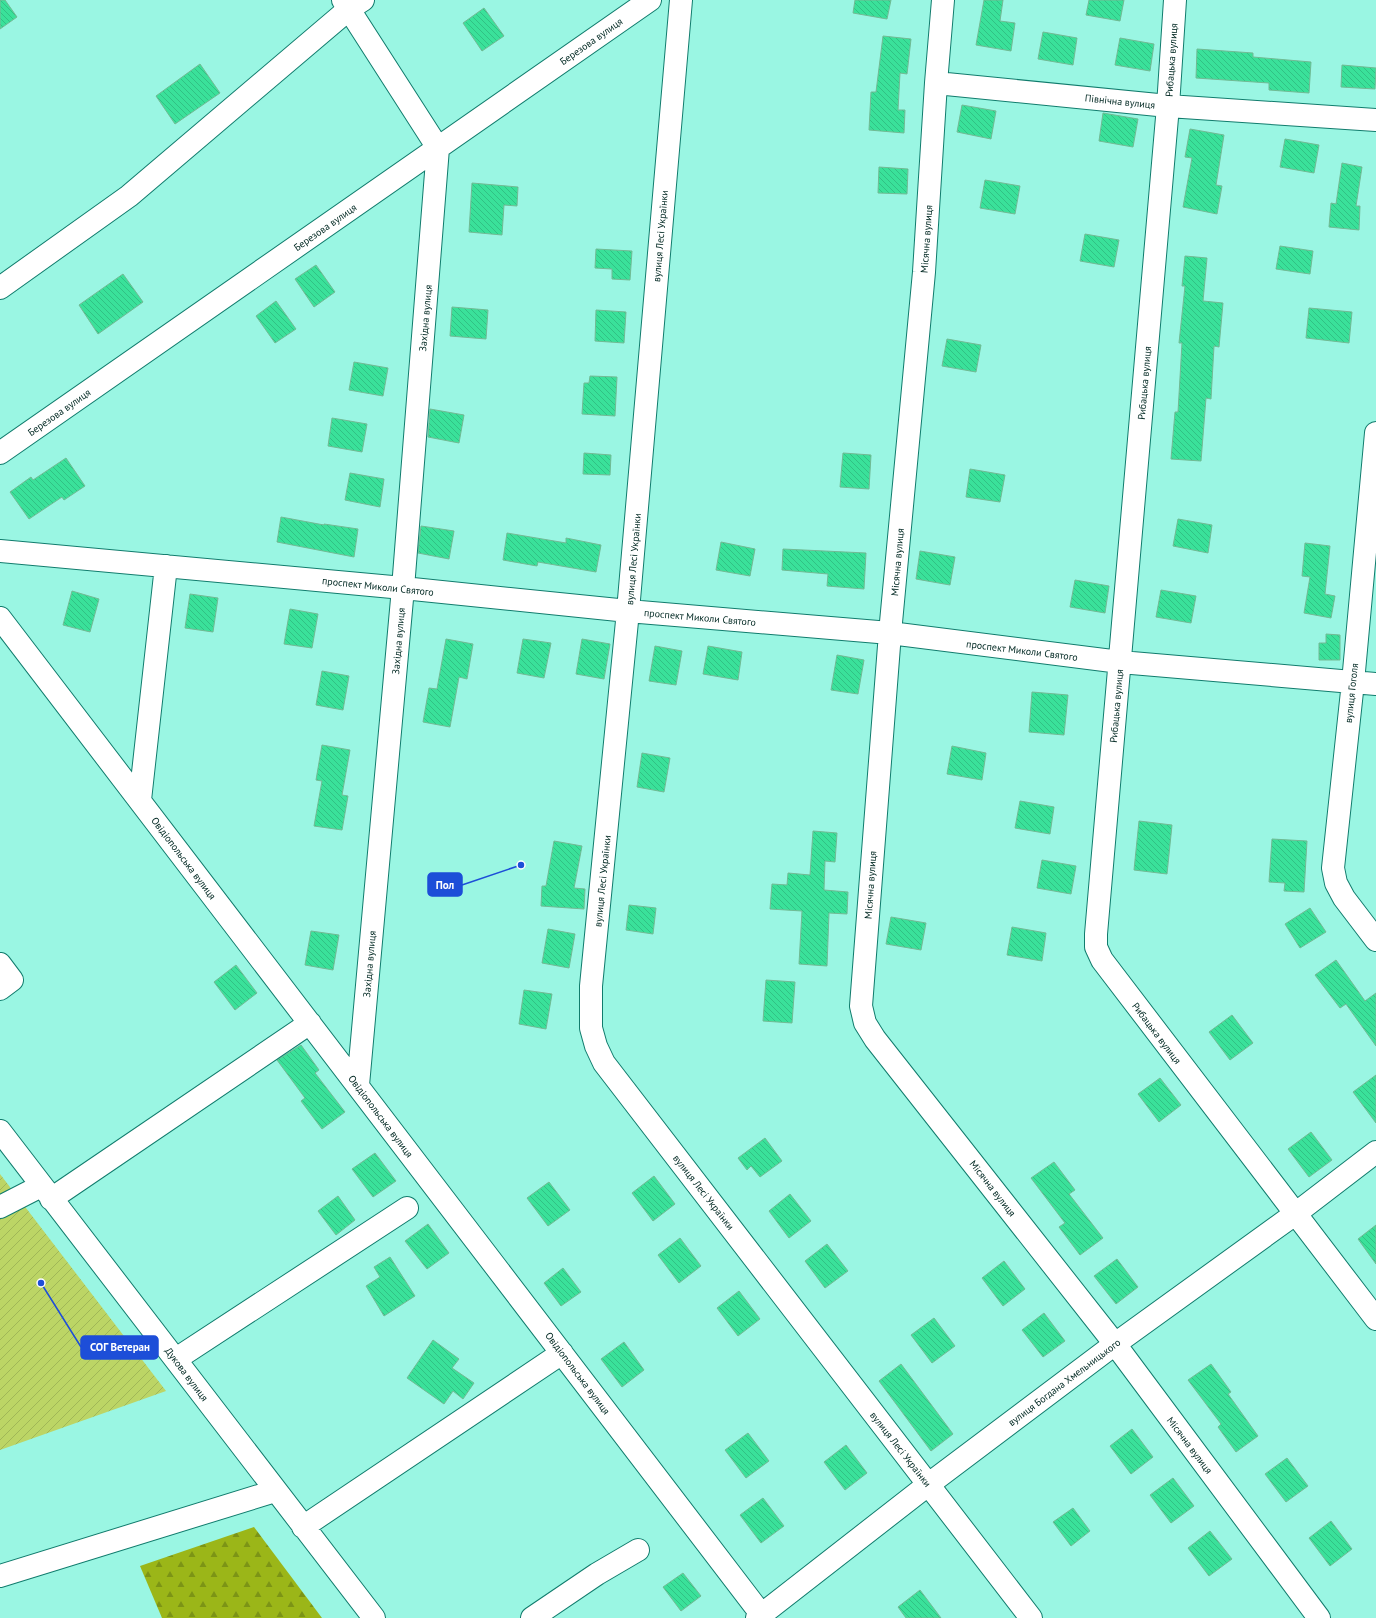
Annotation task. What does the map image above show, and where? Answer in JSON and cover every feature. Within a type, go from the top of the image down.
[{"type":"street","name":"Березова вулиця","points":[[0,453],[650,0]]},
{"type":"street","name":"вулиця Лесі Українки","points":[[680,0],[628,611],[591,986],[591,1028],[596,1046],[604,1063],[1031,1618]]},
{"type":"street","name":"Місячна вулиця","points":[[943,0],[924,272],[890,633],[861,1006],[865,1023],[875,1039],[1115,1344],[1319,1618]]},
{"type":"street","name":"Рибацька вулиця","points":[[1175,0],[1168,106],[1096,947],[1102,960],[1376,1319]]},
{"type":"street","points":[[0,288],[129,196],[352,3],[438,148]]},
{"type":"street","name":"Північна вулиця","points":[[936,83],[1168,106],[1376,120]]},
{"type":"street","name":"Західна вулиця","points":[[358,1085],[403,588],[438,148]]},
{"type":"street","name":"вулиця Гоголя","points":[[1376,433],[1353,682],[1333,868],[1336,883],[1344,898],[1376,940]]},
{"type":"street","name":"проспект Миколи Святого","points":[[0,551],[403,588],[628,611],[890,633],[1120,662],[1376,684]]},
{"type":"street","points":[[140,800],[166,566]]},
{"type":"street","name":"Овідіопольська вулиця","points":[[0,618],[562,1353],[759,1616]]},
{"type":"street","points":[[0,964],[12,980],[0,988]]},
{"type":"street","points":[[0,1207],[46,1192],[310,1023]]},
{"type":"street","name":"Дукова вулиця","points":[[0,1131],[176,1358],[275,1491],[374,1618]]},
{"type":"street","name":"вулиця Богдана Хмельницького","points":[[759,1616],[929,1484],[1115,1344],[1295,1214],[1376,1152]]},
{"type":"street","points":[[176,1358],[407,1208]]},
{"type":"street","points":[[303,1527],[562,1353]]},
{"type":"street","points":[[0,1576],[275,1491]]},
{"type":"street","points":[[532,1618],[598,1574],[638,1550]]},
{"type":"green space","points":[[0,1174],[166,1391],[0,1450]]},
{"type":"green space","points":[[254,1527],[322,1618],[162,1618],[140,1566]]},
{"type":"building","points":[[0,0],[5,0],[17,17],[0,29]]},
{"type":"building","points":[[855,0],[891,0],[887,19],[853,13]]},
{"type":"building","points":[[984,0],[1003,0],[1000,21],[1015,23],[1011,51],[976,45]]},
{"type":"building","points":[[1089,0],[1124,0],[1120,21],[1086,15]]},
{"type":"building","points":[[484,8],[504,36],[482,51],[463,23]]},
{"type":"building","points":[[1043,32],[1077,38],[1073,65],[1038,59]]},
{"type":"building","points":[[883,36],[911,39],[907,74],[900,73],[898,110],[905,110],[904,133],[869,130],[871,92],[876,92]]},
{"type":"building","points":[[1120,38],[1154,44],[1150,71],[1115,65]]},
{"type":"building","points":[[1197,49],[1253,53],[1253,57],[1311,62],[1309,93],[1269,90],[1269,83],[1196,78]]},
{"type":"building","points":[[200,64],[220,93],[175,124],[156,96]]},
{"type":"building","points":[[1342,65],[1376,68],[1375,89],[1341,87]]},
{"type":"building","points":[[962,105],[996,111],[991,139],[957,132]]},
{"type":"building","points":[[1103,113],[1138,119],[1133,147],[1099,141]]},
{"type":"building","points":[[1190,129],[1224,135],[1216,185],[1222,186],[1217,214],[1183,207],[1192,158],[1185,157]]},
{"type":"building","points":[[1285,139],[1319,145],[1314,173],[1280,167]]},
{"type":"building","points":[[1342,163],[1362,167],[1356,206],[1360,206],[1359,230],[1329,227],[1331,203],[1336,204]]},
{"type":"building","points":[[879,167],[908,169],[907,194],[878,193]]},
{"type":"building","points":[[985,180],[1020,186],[1015,214],[980,208]]},
{"type":"building","points":[[472,183],[518,187],[517,206],[504,205],[502,235],[469,232]]},
{"type":"building","points":[[1085,234],[1119,240],[1114,267],[1080,261]]},
{"type":"building","points":[[1280,246],[1313,251],[1310,274],[1276,269]]},
{"type":"building","points":[[596,249],[632,251],[630,280],[612,279],[612,269],[595,268]]},
{"type":"building","points":[[1185,256],[1207,258],[1203,301],[1223,303],[1219,347],[1214,346],[1211,399],[1206,398],[1201,461],[1171,459],[1175,412],[1178,412],[1182,343],[1179,343],[1185,286],[1182,286]]},
{"type":"building","points":[[316,265],[335,292],[314,307],[295,279]]},
{"type":"building","points":[[123,274],[143,302],[98,334],[79,305]]},
{"type":"building","points":[[276,301],[296,329],[275,343],[256,316]]},
{"type":"building","points":[[452,307],[488,310],[486,339],[450,336]]},
{"type":"building","points":[[1309,308],[1352,312],[1349,343],[1306,338]]},
{"type":"building","points":[[596,310],[626,312],[624,343],[595,341]]},
{"type":"building","points":[[947,339],[981,345],[976,372],[942,366]]},
{"type":"building","points":[[354,362],[388,368],[383,396],[349,390]]},
{"type":"building","points":[[590,376],[617,377],[615,416],[582,414],[584,383],[589,383]]},
{"type":"building","points":[[430,409],[464,415],[459,443],[428,437]]},
{"type":"building","points":[[332,418],[367,424],[362,452],[328,446]]},
{"type":"building","points":[[584,453],[611,455],[610,475],[583,474]]},
{"type":"building","points":[[843,453],[871,455],[869,489],[840,487]]},
{"type":"building","points":[[66,458],[85,486],[64,500],[62,497],[29,519],[10,492],[31,477],[33,480]]},
{"type":"building","points":[[970,469],[1005,475],[1000,502],[966,497]]},
{"type":"building","points":[[350,473],[384,479],[380,507],[345,500]]},
{"type":"building","points":[[281,517],[324,525],[358,529],[354,557],[277,542]]},
{"type":"building","points":[[1178,519],[1212,525],[1208,553],[1173,546]]},
{"type":"building","points":[[421,526],[454,531],[449,559],[418,553]]},
{"type":"building","points":[[507,533],[566,543],[566,538],[601,545],[596,572],[538,562],[537,566],[503,560]]},
{"type":"building","points":[[721,542],[755,549],[750,576],[716,570]]},
{"type":"building","points":[[1305,543],[1330,546],[1325,594],[1335,596],[1331,618],[1304,613],[1310,577],[1302,576]]},
{"type":"building","points":[[783,549],[866,553],[864,589],[827,586],[828,574],[782,570]]},
{"type":"building","points":[[920,551],[955,557],[950,585],[916,579]]},
{"type":"building","points":[[1075,580],[1109,586],[1105,613],[1070,607]]},
{"type":"building","points":[[1161,590],[1196,596],[1191,623],[1156,617]]},
{"type":"building","points":[[72,591],[99,599],[90,632],[63,625]]},
{"type":"building","points":[[190,594],[218,598],[213,632],[185,628]]},
{"type":"building","points":[[290,609],[318,614],[312,648],[284,644]]},
{"type":"building","points":[[1326,634],[1340,635],[1340,660],[1319,660],[1319,643],[1326,643]]},
{"type":"building","points":[[446,639],[473,644],[467,679],[459,677],[450,727],[423,722],[429,688],[437,689]]},
{"type":"building","points":[[523,639],[551,643],[544,678],[517,673]]},
{"type":"building","points":[[582,639],[610,644],[604,679],[576,674]]},
{"type":"building","points":[[655,646],[682,651],[676,685],[649,681]]},
{"type":"building","points":[[708,646],[742,652],[738,680],[703,674]]},
{"type":"building","points":[[837,655],[864,660],[858,694],[831,690]]},
{"type":"building","points":[[322,671],[349,676],[343,710],[316,705]]},
{"type":"building","points":[[1032,692],[1068,695],[1064,735],[1029,732]]},
{"type":"building","points":[[322,745],[350,750],[342,795],[348,796],[342,830],[314,826],[322,781],[316,780]]},
{"type":"building","points":[[952,746],[986,753],[982,780],[947,774]]},
{"type":"building","points":[[642,753],[670,758],[664,792],[637,787]]},
{"type":"building","points":[[1020,801],[1054,807],[1050,834],[1015,828]]},
{"type":"building","points":[[1139,821],[1172,825],[1167,874],[1134,870]]},
{"type":"building","points":[[813,831],[837,833],[835,862],[825,861],[824,890],[848,892],[847,914],[829,913],[827,966],[799,964],[802,911],[770,909],[772,884],[787,885],[788,873],[810,875]]},
{"type":"building","points":[[1272,839],[1307,841],[1304,892],[1284,891],[1285,883],[1269,882]]},
{"type":"building","points":[[554,841],[582,846],[574,888],[585,889],[584,909],[541,906],[542,886],[546,886]]},
{"type":"building","points":[[1042,860],[1076,866],[1071,894],[1037,888]]},
{"type":"building","points":[[629,905],[656,908],[653,934],[626,930]]},
{"type":"building","points":[[1310,908],[1326,932],[1300,948],[1285,924]]},
{"type":"building","points":[[891,917],[926,923],[921,950],[886,944]]},
{"type":"building","points":[[1012,927],[1046,933],[1042,961],[1007,955]]},
{"type":"building","points":[[548,929],[575,934],[569,968],[542,963]]},
{"type":"building","points":[[311,931],[339,935],[333,970],[305,965]]},
{"type":"building","points":[[1336,960],[1365,1001],[1376,993],[1376,1046],[1346,1004],[1340,1008],[1315,975]]},
{"type":"building","points":[[236,965],[257,993],[235,1010],[214,982]]},
{"type":"building","points":[[766,980],[795,982],[792,1023],[763,1021]]},
{"type":"building","points":[[524,990],[552,994],[546,1029],[519,1024]]},
{"type":"building","points":[[1232,1015],[1253,1043],[1230,1060],[1209,1032]]},
{"type":"building","points":[[301,1045],[319,1070],[315,1073],[345,1112],[322,1129],[301,1101],[305,1098],[277,1060]]},
{"type":"building","points":[[1376,1075],[1376,1123],[1353,1092]]},
{"type":"building","points":[[1160,1078],[1181,1105],[1159,1122],[1138,1094]]},
{"type":"building","points":[[1311,1132],[1332,1160],[1309,1177],[1288,1149]]},
{"type":"building","points":[[765,1138],[782,1161],[760,1177],[751,1166],[747,1170],[738,1158]]},
{"type":"building","points":[[375,1153],[396,1181],[373,1197],[352,1169]]},
{"type":"building","points":[[1054,1162],[1075,1190],[1069,1194],[1103,1238],[1080,1255],[1059,1227],[1065,1223],[1031,1178]]},
{"type":"building","points":[[654,1176],[675,1204],[653,1221],[632,1193]]},
{"type":"building","points":[[549,1182],[570,1210],[548,1226],[527,1198]]},
{"type":"building","points":[[790,1194],[811,1221],[789,1238],[769,1211]]},
{"type":"building","points":[[338,1196],[355,1220],[336,1235],[318,1211]]},
{"type":"building","points":[[428,1224],[449,1253],[427,1269],[405,1241]]},
{"type":"building","points":[[1376,1225],[1376,1264],[1358,1239]]},
{"type":"building","points":[[680,1238],[701,1266],[679,1283],[658,1255]]},
{"type":"building","points":[[827,1244],[848,1271],[825,1288],[805,1261]]},
{"type":"building","points":[[390,1257],[415,1296],[384,1316],[366,1286],[380,1277],[374,1267]]},
{"type":"building","points":[[1117,1259],[1138,1287],[1116,1304],[1094,1276]]},
{"type":"building","points":[[1004,1261],[1025,1289],[1003,1306],[982,1278]]},
{"type":"building","points":[[563,1268],[581,1292],[561,1306],[544,1283]]},
{"type":"building","points":[[739,1291],[760,1319],[738,1336],[717,1308]]},
{"type":"building","points":[[1044,1313],[1065,1341],[1043,1357],[1022,1330]]},
{"type":"building","points":[[934,1318],[955,1346],[932,1363],[911,1335]]},
{"type":"building","points":[[433,1340],[459,1359],[452,1368],[474,1383],[463,1399],[453,1391],[444,1404],[407,1378]]},
{"type":"building","points":[[624,1342],[644,1370],[622,1387],[601,1359]]},
{"type":"building","points":[[901,1364],[953,1434],[931,1451],[879,1381]]},
{"type":"building","points":[[1211,1364],[1231,1392],[1228,1394],[1258,1436],[1236,1452],[1218,1427],[1221,1424],[1188,1380]]},
{"type":"building","points":[[1132,1429],[1153,1457],[1131,1474],[1110,1446]]},
{"type":"building","points":[[748,1433],[769,1461],[746,1478],[725,1450]]},
{"type":"building","points":[[846,1445],[867,1473],[845,1490],[824,1462]]},
{"type":"building","points":[[1287,1458],[1308,1486],[1286,1502],[1265,1474]]},
{"type":"building","points":[[1173,1478],[1194,1506],[1171,1523],[1150,1495]]},
{"type":"building","points":[[763,1498],[784,1526],[761,1543],[740,1515]]},
{"type":"building","points":[[1073,1508],[1090,1531],[1071,1546],[1053,1522]]},
{"type":"building","points":[[1331,1521],[1352,1549],[1330,1566],[1309,1538]]},
{"type":"building","points":[[1210,1531],[1232,1559],[1209,1576],[1188,1548]]},
{"type":"building","points":[[683,1573],[701,1596],[681,1611],[663,1587]]},
{"type":"building","points":[[920,1590],[941,1618],[906,1618],[898,1607]]},
{"type":"place","name":"Пол","points":[[521,865]]},
{"type":"place","name":"СОГ Ветеран","points":[[41,1283]]}]
